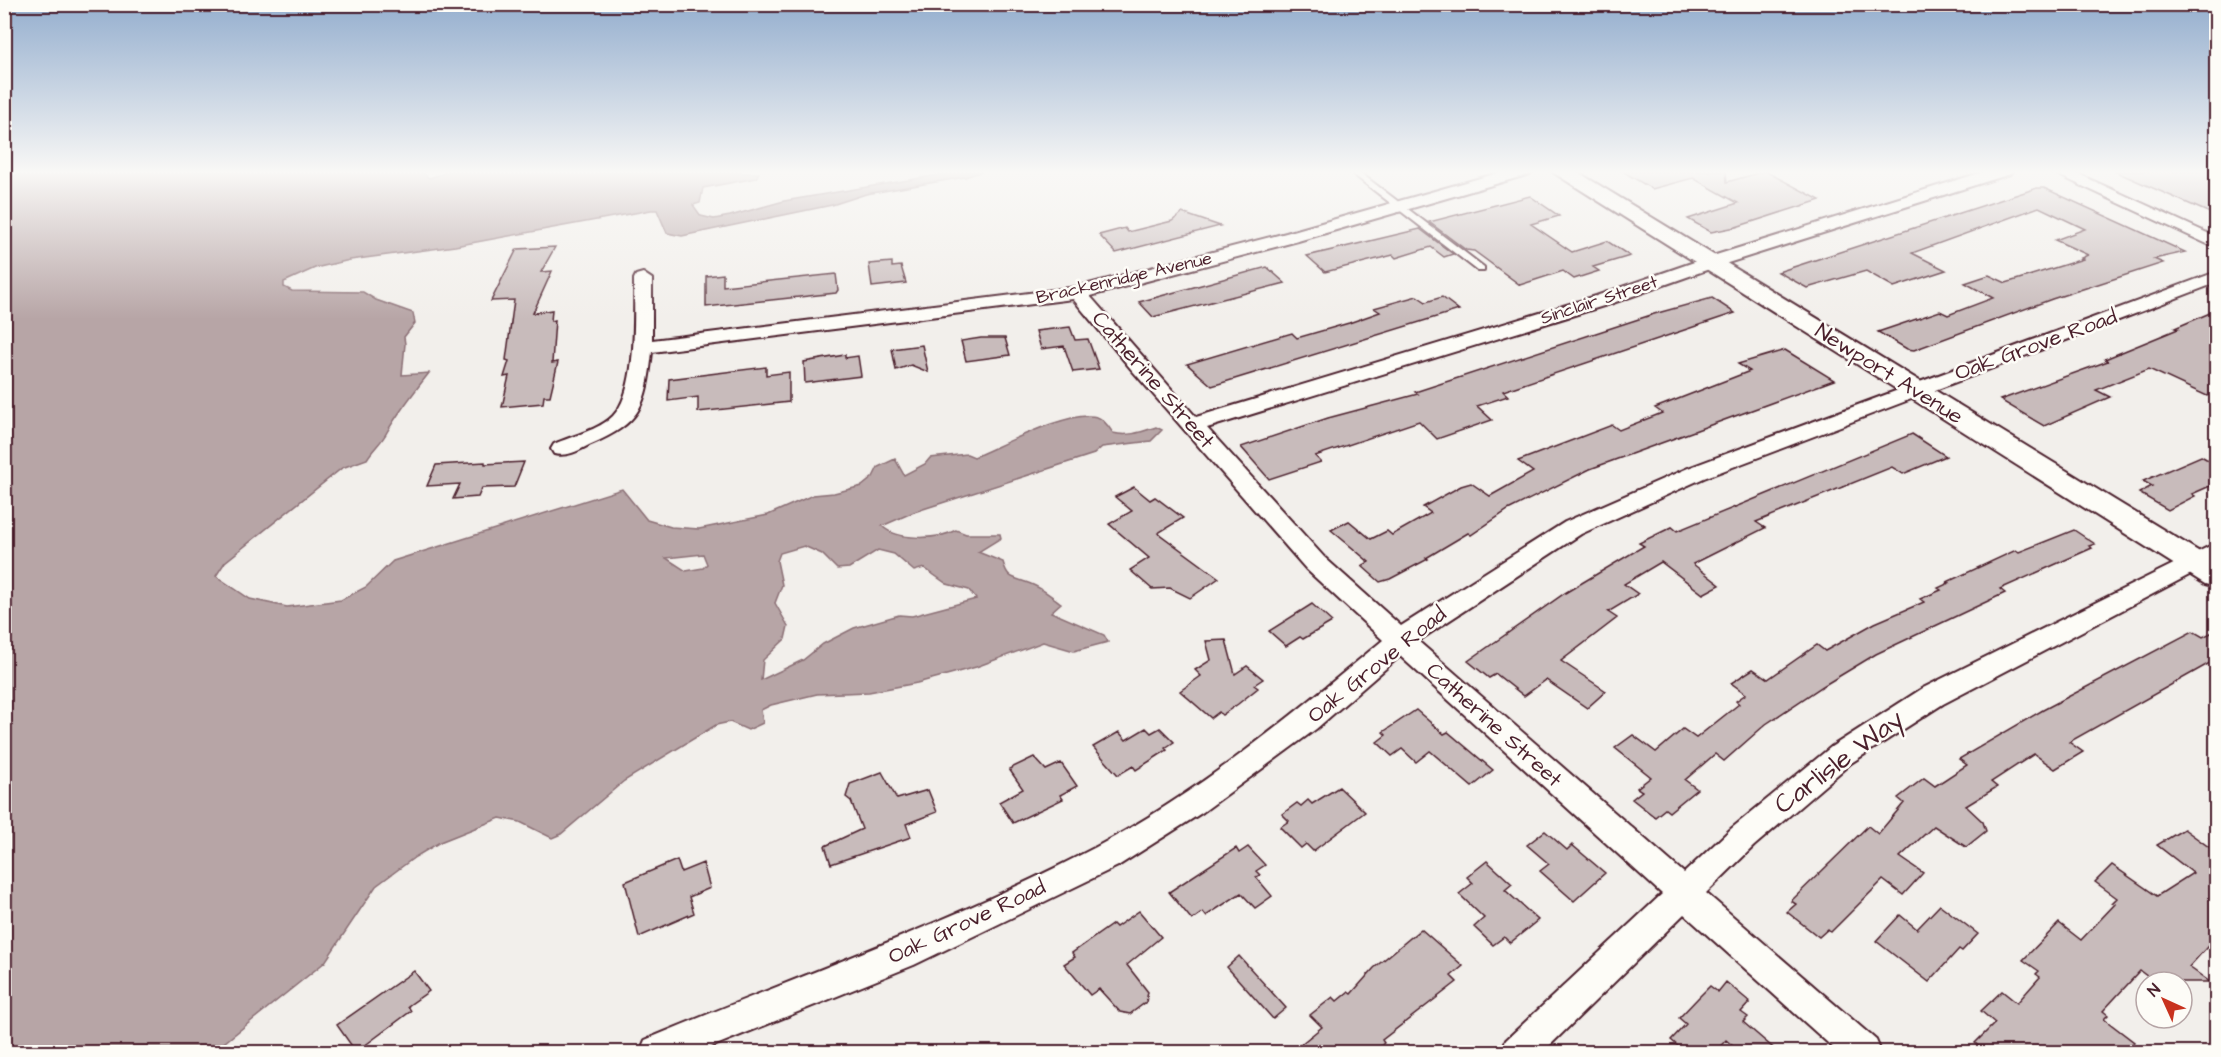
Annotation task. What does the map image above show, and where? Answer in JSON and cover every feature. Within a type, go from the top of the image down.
[{"type":"street","name":"Brackenridge Avenue","points":[[643,347],[844,324],[1078,293],[1353,220]]},
{"type":"street","name":"Newport Avenue","points":[[1640,220],[1915,390],[2209,563]]},
{"type":"street","name":"Sinclair Street","points":[[1193,425],[1603,300],[1709,263],[1846,220]]},
{"type":"street","points":[[2167,220],[2217,243]]},
{"type":"street","name":"Oak Grove Road","points":[[671,1050],[902,954],[1107,856],[1192,803],[1306,722],[1400,641],[1573,528],[1696,473],[2217,277]]},
{"type":"street","points":[[562,449],[620,420],[633,397],[643,347],[642,279]]},
{"type":"street","name":"Catherine Street","points":[[1078,293],[1138,365],[1315,563],[1864,1053]]},
{"type":"street","name":"Carlisle Way","points":[[1518,1053],[1684,894],[1840,755],[1893,719],[1933,696],[2209,563]]},
{"type":"lane","points":[[1416,220],[1481,270]]},
{"type":"shaded area","points":[[4,220],[595,220],[455,246],[350,260],[315,268],[284,282],[284,287],[292,291],[363,292],[376,300],[413,313],[415,323],[404,337],[402,375],[429,373],[367,459],[342,468],[225,562],[216,576],[250,599],[287,607],[341,600],[366,587],[393,561],[622,489],[647,520],[671,527],[699,529],[768,515],[813,495],[834,493],[862,486],[873,477],[878,467],[895,459],[904,475],[925,464],[930,458],[967,454],[974,457],[1018,437],[1070,418],[1097,417],[1113,433],[1119,434],[1134,433],[1156,427],[1162,430],[1151,441],[1102,447],[1094,454],[914,512],[882,526],[897,534],[918,537],[939,536],[956,530],[966,534],[1000,534],[1001,538],[978,552],[1003,562],[1007,572],[1013,578],[1039,588],[1061,603],[1051,612],[1104,635],[1108,642],[1074,651],[1043,642],[976,667],[917,683],[869,692],[817,694],[771,705],[761,710],[763,723],[748,730],[730,722],[716,725],[624,781],[561,834],[552,838],[520,822],[500,818],[440,842],[415,857],[376,886],[325,962],[215,1050],[207,1052],[5,1052]],"holes":[[[804,546],[822,554],[837,569],[849,568],[878,550],[894,554],[914,571],[924,568],[947,584],[969,590],[976,599],[912,616],[899,615],[854,628],[823,644],[803,660],[761,680],[763,660],[785,639],[788,626],[775,603],[782,585],[777,561],[780,553]],[[703,554],[707,564],[703,568],[686,571],[666,558]]]},
{"type":"shaded area","points":[[661,220],[758,220],[682,236],[667,233]]},
{"type":"building","points":[[1203,220],[1220,226],[1116,253],[1099,235],[1125,228],[1128,232],[1172,221]]},
{"type":"building","points":[[1544,220],[1531,224],[1572,252],[1607,241],[1630,256],[1593,267],[1599,271],[1574,279],[1563,271],[1520,285],[1474,251],[1466,250],[1429,222]]},
{"type":"building","points":[[1690,220],[1757,220],[1736,227],[1711,232]]},
{"type":"building","points":[[1937,220],[2002,220],[1912,253],[1946,270],[1894,287],[1866,271],[1807,288],[1778,272]]},
{"type":"building","points":[[2067,220],[2115,220],[2185,252],[2154,259],[2163,263],[2052,299],[1914,350],[1907,349],[1878,332],[1940,311],[1948,315],[1993,298],[1965,283],[1989,275],[2006,283],[2083,259],[2081,258],[2088,255],[2055,240],[2085,229]]},
{"type":"building","points":[[1420,229],[1453,254],[1444,257],[1431,247],[1396,258],[1393,255],[1325,272],[1307,256]]},
{"type":"building","points":[[555,247],[541,272],[552,271],[533,313],[552,310],[551,321],[555,320],[552,363],[558,362],[550,396],[544,396],[543,403],[502,407],[509,376],[504,377],[509,361],[506,360],[514,300],[491,301],[517,249]]},
{"type":"building","points":[[892,262],[892,267],[901,266],[906,283],[872,287],[869,264]]},
{"type":"building","points":[[1267,267],[1285,283],[1153,317],[1139,302]]},
{"type":"building","points":[[723,274],[723,286],[836,274],[838,290],[836,293],[706,307],[706,276]]},
{"type":"building","points":[[1417,296],[1426,302],[1442,297],[1459,310],[1212,386],[1187,364],[1292,333],[1297,338],[1349,323],[1380,312],[1374,308]]},
{"type":"building","points":[[1712,298],[1735,313],[1503,391],[1508,396],[1477,406],[1492,420],[1437,439],[1419,421],[1315,456],[1321,462],[1269,479],[1241,447],[1328,418],[1418,394],[1415,392],[1654,314]]},
{"type":"building","points":[[2217,310],[2217,392],[2207,396],[2149,369],[2096,390],[2110,397],[2044,426],[2000,400],[2108,361],[2105,359]]},
{"type":"building","points":[[1070,327],[1075,340],[1088,339],[1099,369],[1073,372],[1064,346],[1041,349],[1036,331]]},
{"type":"building","points":[[1005,338],[1010,355],[966,361],[961,341]]},
{"type":"building","points":[[922,345],[928,372],[911,365],[896,370],[892,349]]},
{"type":"building","points":[[1785,350],[1834,380],[1590,469],[1508,510],[1471,535],[1468,533],[1426,558],[1428,559],[1390,579],[1380,582],[1362,566],[1369,562],[1331,530],[1349,521],[1371,539],[1387,531],[1392,535],[1431,513],[1423,507],[1461,486],[1471,483],[1490,496],[1533,472],[1518,461],[1612,425],[1619,430],[1662,413],[1655,408],[1750,371],[1738,364]]},
{"type":"building","points":[[845,355],[845,358],[858,356],[861,376],[805,383],[804,362]]},
{"type":"building","points":[[766,367],[766,375],[789,372],[789,402],[698,412],[698,397],[668,401],[669,379]]},
{"type":"building","points":[[1912,434],[1946,456],[1903,474],[1892,467],[1756,522],[1765,528],[1693,564],[1720,585],[1703,594],[1661,562],[1624,584],[1638,594],[1608,612],[1617,618],[1561,661],[1606,691],[1587,708],[1546,680],[1524,696],[1496,674],[1489,678],[1468,661],[1565,593],[1644,546],[1639,543],[1672,527],[1677,531]]},
{"type":"building","points":[[2201,456],[2217,465],[2217,483],[2192,494],[2195,496],[2168,510],[2139,493],[2152,486],[2143,481]]},
{"type":"building","points":[[485,462],[485,464],[524,462],[514,487],[482,488],[478,497],[453,499],[460,484],[427,486],[436,465]]},
{"type":"building","points":[[1134,487],[1150,500],[1155,497],[1183,518],[1158,533],[1219,578],[1190,598],[1170,588],[1152,589],[1130,570],[1149,558],[1109,524],[1132,511],[1115,497]]},
{"type":"building","points":[[2074,530],[2095,544],[2089,546],[2092,548],[2000,589],[2005,593],[1876,654],[1823,686],[1766,724],[1724,761],[1715,754],[1685,780],[1697,789],[1669,812],[1665,809],[1655,817],[1632,799],[1642,791],[1637,788],[1651,777],[1615,748],[1633,735],[1656,752],[1683,729],[1696,738],[1739,704],[1736,701],[1746,694],[1731,683],[1753,669],[1768,679],[1817,645],[1825,651],[1875,623],[1924,602],[1920,599],[1941,590],[1938,588],[1949,583],[1947,582],[2016,550],[2019,552]]},
{"type":"building","points":[[1312,604],[1332,622],[1286,646],[1269,631]]},
{"type":"building","points":[[2217,630],[2217,659],[2069,742],[2083,752],[2055,769],[2034,754],[1991,782],[1997,787],[1966,806],[1983,822],[1986,831],[1966,847],[1934,826],[1900,857],[1923,873],[1903,895],[1883,880],[1831,932],[1828,929],[1819,937],[1787,912],[1796,904],[1791,901],[1868,826],[1878,834],[1904,803],[1898,798],[1924,778],[1935,786],[1967,765],[1959,759],[2043,710],[2193,631],[2203,637]]},
{"type":"building","points":[[1226,640],[1235,674],[1247,666],[1263,679],[1254,685],[1258,688],[1238,704],[1222,715],[1219,712],[1211,718],[1180,691],[1201,676],[1195,670],[1211,660],[1206,641]]},
{"type":"building","points":[[1416,710],[1444,734],[1448,732],[1493,770],[1472,787],[1430,751],[1416,762],[1402,749],[1392,756],[1377,742],[1386,735],[1383,732]]},
{"type":"building","points":[[1146,728],[1151,733],[1160,728],[1174,742],[1165,748],[1167,750],[1136,770],[1133,766],[1118,775],[1093,747],[1119,732],[1126,740]]},
{"type":"building","points":[[1034,757],[1046,770],[1061,763],[1077,786],[1060,795],[1063,799],[1013,823],[999,802],[1023,789],[1009,769]]},
{"type":"building","points":[[882,772],[897,799],[928,790],[937,812],[906,824],[911,837],[831,864],[825,846],[862,829],[851,801],[846,797],[850,784]]},
{"type":"building","points":[[1339,787],[1365,812],[1313,851],[1306,844],[1301,848],[1280,827],[1289,821],[1282,814],[1297,803],[1301,806],[1308,800],[1312,804]]},
{"type":"building","points":[[2184,829],[2217,853],[2217,936],[2189,967],[2193,970],[2134,970],[2134,977],[2103,1011],[2108,1015],[2104,1019],[2134,1042],[2126,1053],[1987,1053],[1975,1043],[1995,1023],[1981,1011],[2002,991],[2017,1003],[2040,977],[2036,974],[2039,971],[2023,960],[2059,923],[2081,940],[2115,904],[2112,903],[2117,898],[2095,882],[2112,865],[2157,896],[2193,873],[2157,845]]},
{"type":"building","points":[[1545,831],[1567,850],[1572,845],[1605,873],[1574,901],[1540,871],[1549,864],[1527,845]]},
{"type":"building","points":[[1248,847],[1265,865],[1256,871],[1260,875],[1256,877],[1272,896],[1255,908],[1241,893],[1206,916],[1203,912],[1192,920],[1169,892],[1236,848],[1239,853]]},
{"type":"building","points":[[677,860],[681,872],[703,863],[710,888],[689,897],[694,913],[639,937],[625,882]]},
{"type":"building","points":[[1487,861],[1512,884],[1505,890],[1538,920],[1510,943],[1504,937],[1493,945],[1474,927],[1484,918],[1459,894],[1473,883],[1467,877]]},
{"type":"building","points":[[1940,905],[1978,934],[1962,951],[1959,949],[1929,982],[1876,941],[1900,915],[1917,929]]},
{"type":"building","points":[[1139,911],[1161,937],[1127,965],[1148,992],[1146,1002],[1130,1014],[1120,1012],[1099,989],[1090,995],[1064,964],[1075,957],[1072,953],[1113,924],[1116,927]]},
{"type":"building","points":[[1421,929],[1463,966],[1451,976],[1457,982],[1382,1040],[1384,1043],[1373,1053],[1290,1053],[1322,1027],[1310,1015],[1333,997],[1337,1001],[1348,992],[1351,994],[1374,968]]},
{"type":"building","points":[[1239,956],[1286,1008],[1273,1019],[1227,967]]},
{"type":"building","points":[[414,971],[429,991],[408,1006],[411,1011],[356,1052],[337,1025]]},
{"type":"building","points":[[2194,971],[2210,982],[2194,982]]},
{"type":"building","points":[[1726,982],[1750,1002],[1741,1012],[1748,1017],[1743,1022],[1779,1053],[1741,1053],[1726,1040],[1714,1053],[1686,1053],[1671,1040],[1686,1024],[1679,1018],[1710,986],[1718,992]]}]
